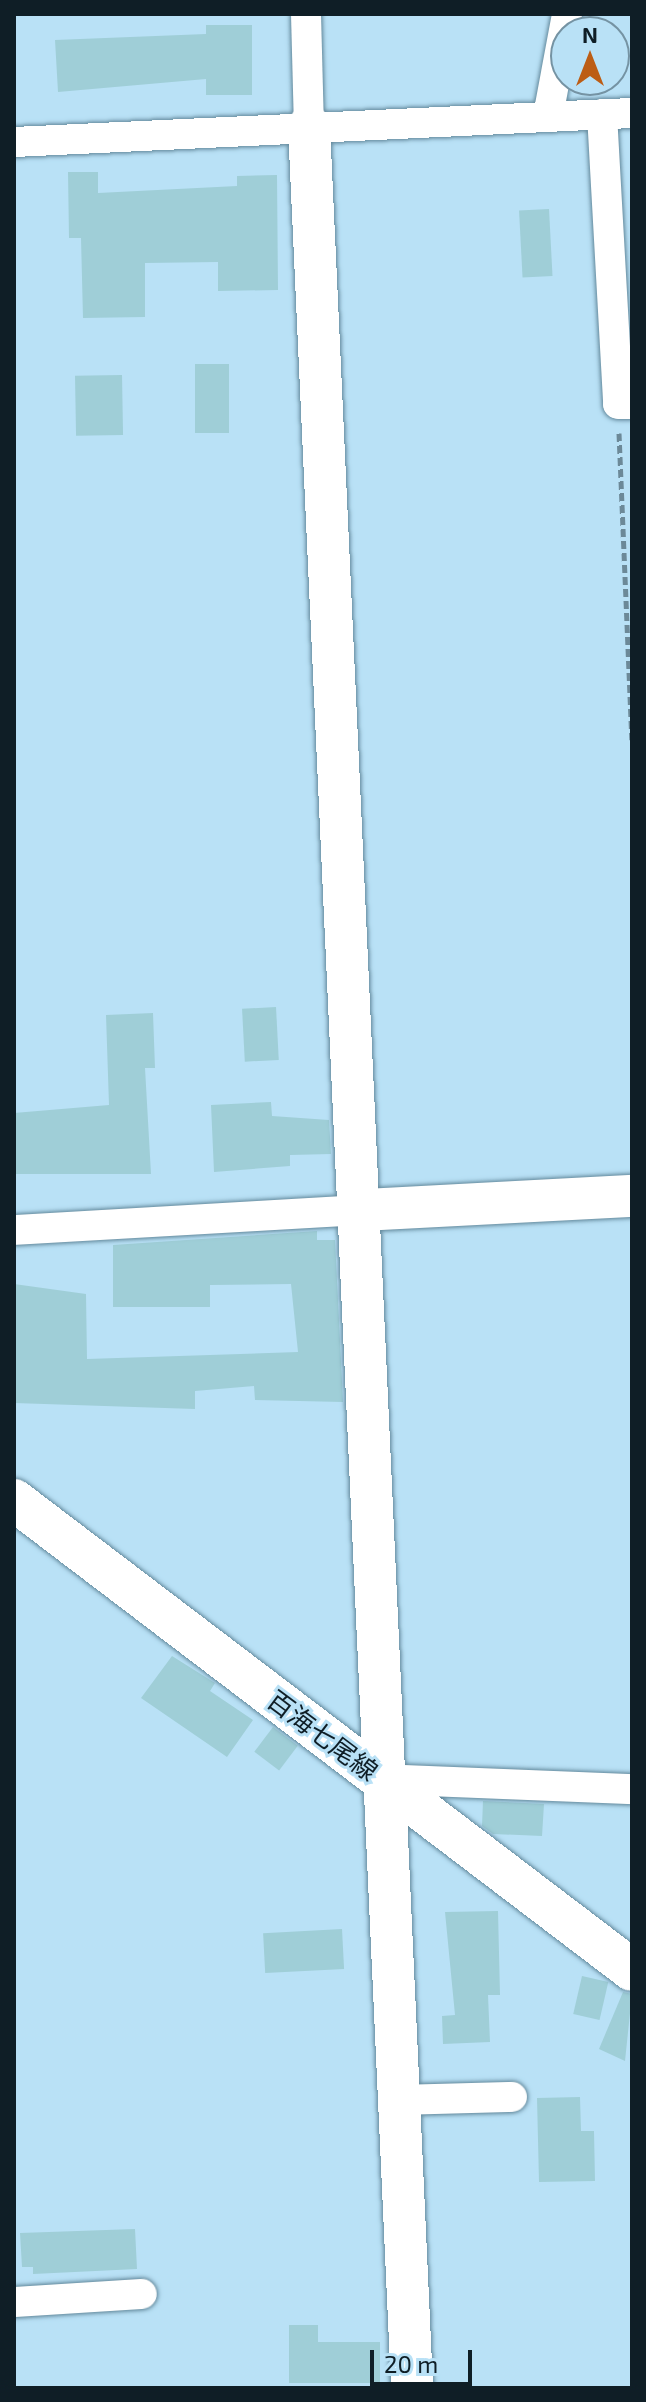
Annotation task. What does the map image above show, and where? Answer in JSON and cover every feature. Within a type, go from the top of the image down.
[{"type":"street","points":[[306,14],[363,1210],[394,2100],[412,2388]]},
{"type":"street","points":[[548,116],[553,96]]},
{"type":"street","points":[[14,142],[632,113]]},
{"type":"street","points":[[602,114],[625,404]]},
{"type":"street","points":[[14,1230],[632,1196]]},
{"type":"street","name":"百海七尾線","points":[[14,1500],[632,1970]]},
{"type":"street","points":[[381,1779],[632,1789]]},
{"type":"street","points":[[394,2100],[512,2097]]},
{"type":"street","points":[[14,2302],[142,2294]]},
{"type":"path","points":[[625,404],[632,740]]},
{"type":"building","points":[[206,25],[252,25],[252,95],[206,95],[206,79],[58,92],[55,40],[206,34]]},
{"type":"building","points":[[68,172],[98,172],[98,193],[237,186],[237,176],[277,175],[278,290],[218,291],[218,262],[145,263],[145,317],[83,318],[81,238],[69,238]]},
{"type":"building","points":[[549,209],[553,276],[523,277],[519,211]]},
{"type":"building","points":[[195,364],[229,364],[229,433],[195,433]]},
{"type":"building","points":[[122,375],[123,435],[76,436],[75,376]]},
{"type":"building","points":[[276,1007],[279,1060],[245,1062],[242,1009]]},
{"type":"building","points":[[153,1013],[155,1068],[145,1068],[151,1174],[14,1174],[14,1113],[109,1105],[106,1015]]},
{"type":"building","points":[[271,1102],[272,1116],[329,1120],[331,1154],[290,1155],[290,1166],[214,1172],[211,1105]]},
{"type":"building","points":[[317,1231],[317,1240],[335,1240],[343,1402],[255,1400],[254,1386],[195,1391],[195,1409],[14,1403],[14,1284],[86,1294],[87,1359],[298,1352],[291,1284],[210,1285],[210,1307],[113,1307],[113,1245]]},
{"type":"building","points":[[172,1656],[215,1683],[210,1691],[253,1720],[227,1757],[141,1698]]},
{"type":"building","points":[[273,1727],[298,1746],[279,1770],[254,1752]]},
{"type":"building","points":[[483,1801],[544,1804],[542,1836],[493,1834],[482,1826]]},
{"type":"building","points":[[498,1911],[500,1995],[488,1995],[490,2042],[443,2044],[442,2016],[455,2015],[445,1912]]},
{"type":"building","points":[[342,1929],[344,1969],[265,1973],[263,1933]]},
{"type":"building","points":[[582,1976],[608,1982],[600,2020],[573,2014]]},
{"type":"building","points":[[623,1992],[632,1994],[625,2061],[599,2049]]},
{"type":"building","points":[[580,2097],[581,2131],[594,2131],[595,2181],[539,2182],[537,2098]]},
{"type":"building","points":[[135,2229],[137,2269],[33,2274],[33,2267],[22,2267],[20,2233]]},
{"type":"building","points":[[289,2325],[318,2325],[318,2342],[380,2342],[380,2383],[289,2383]]}]
